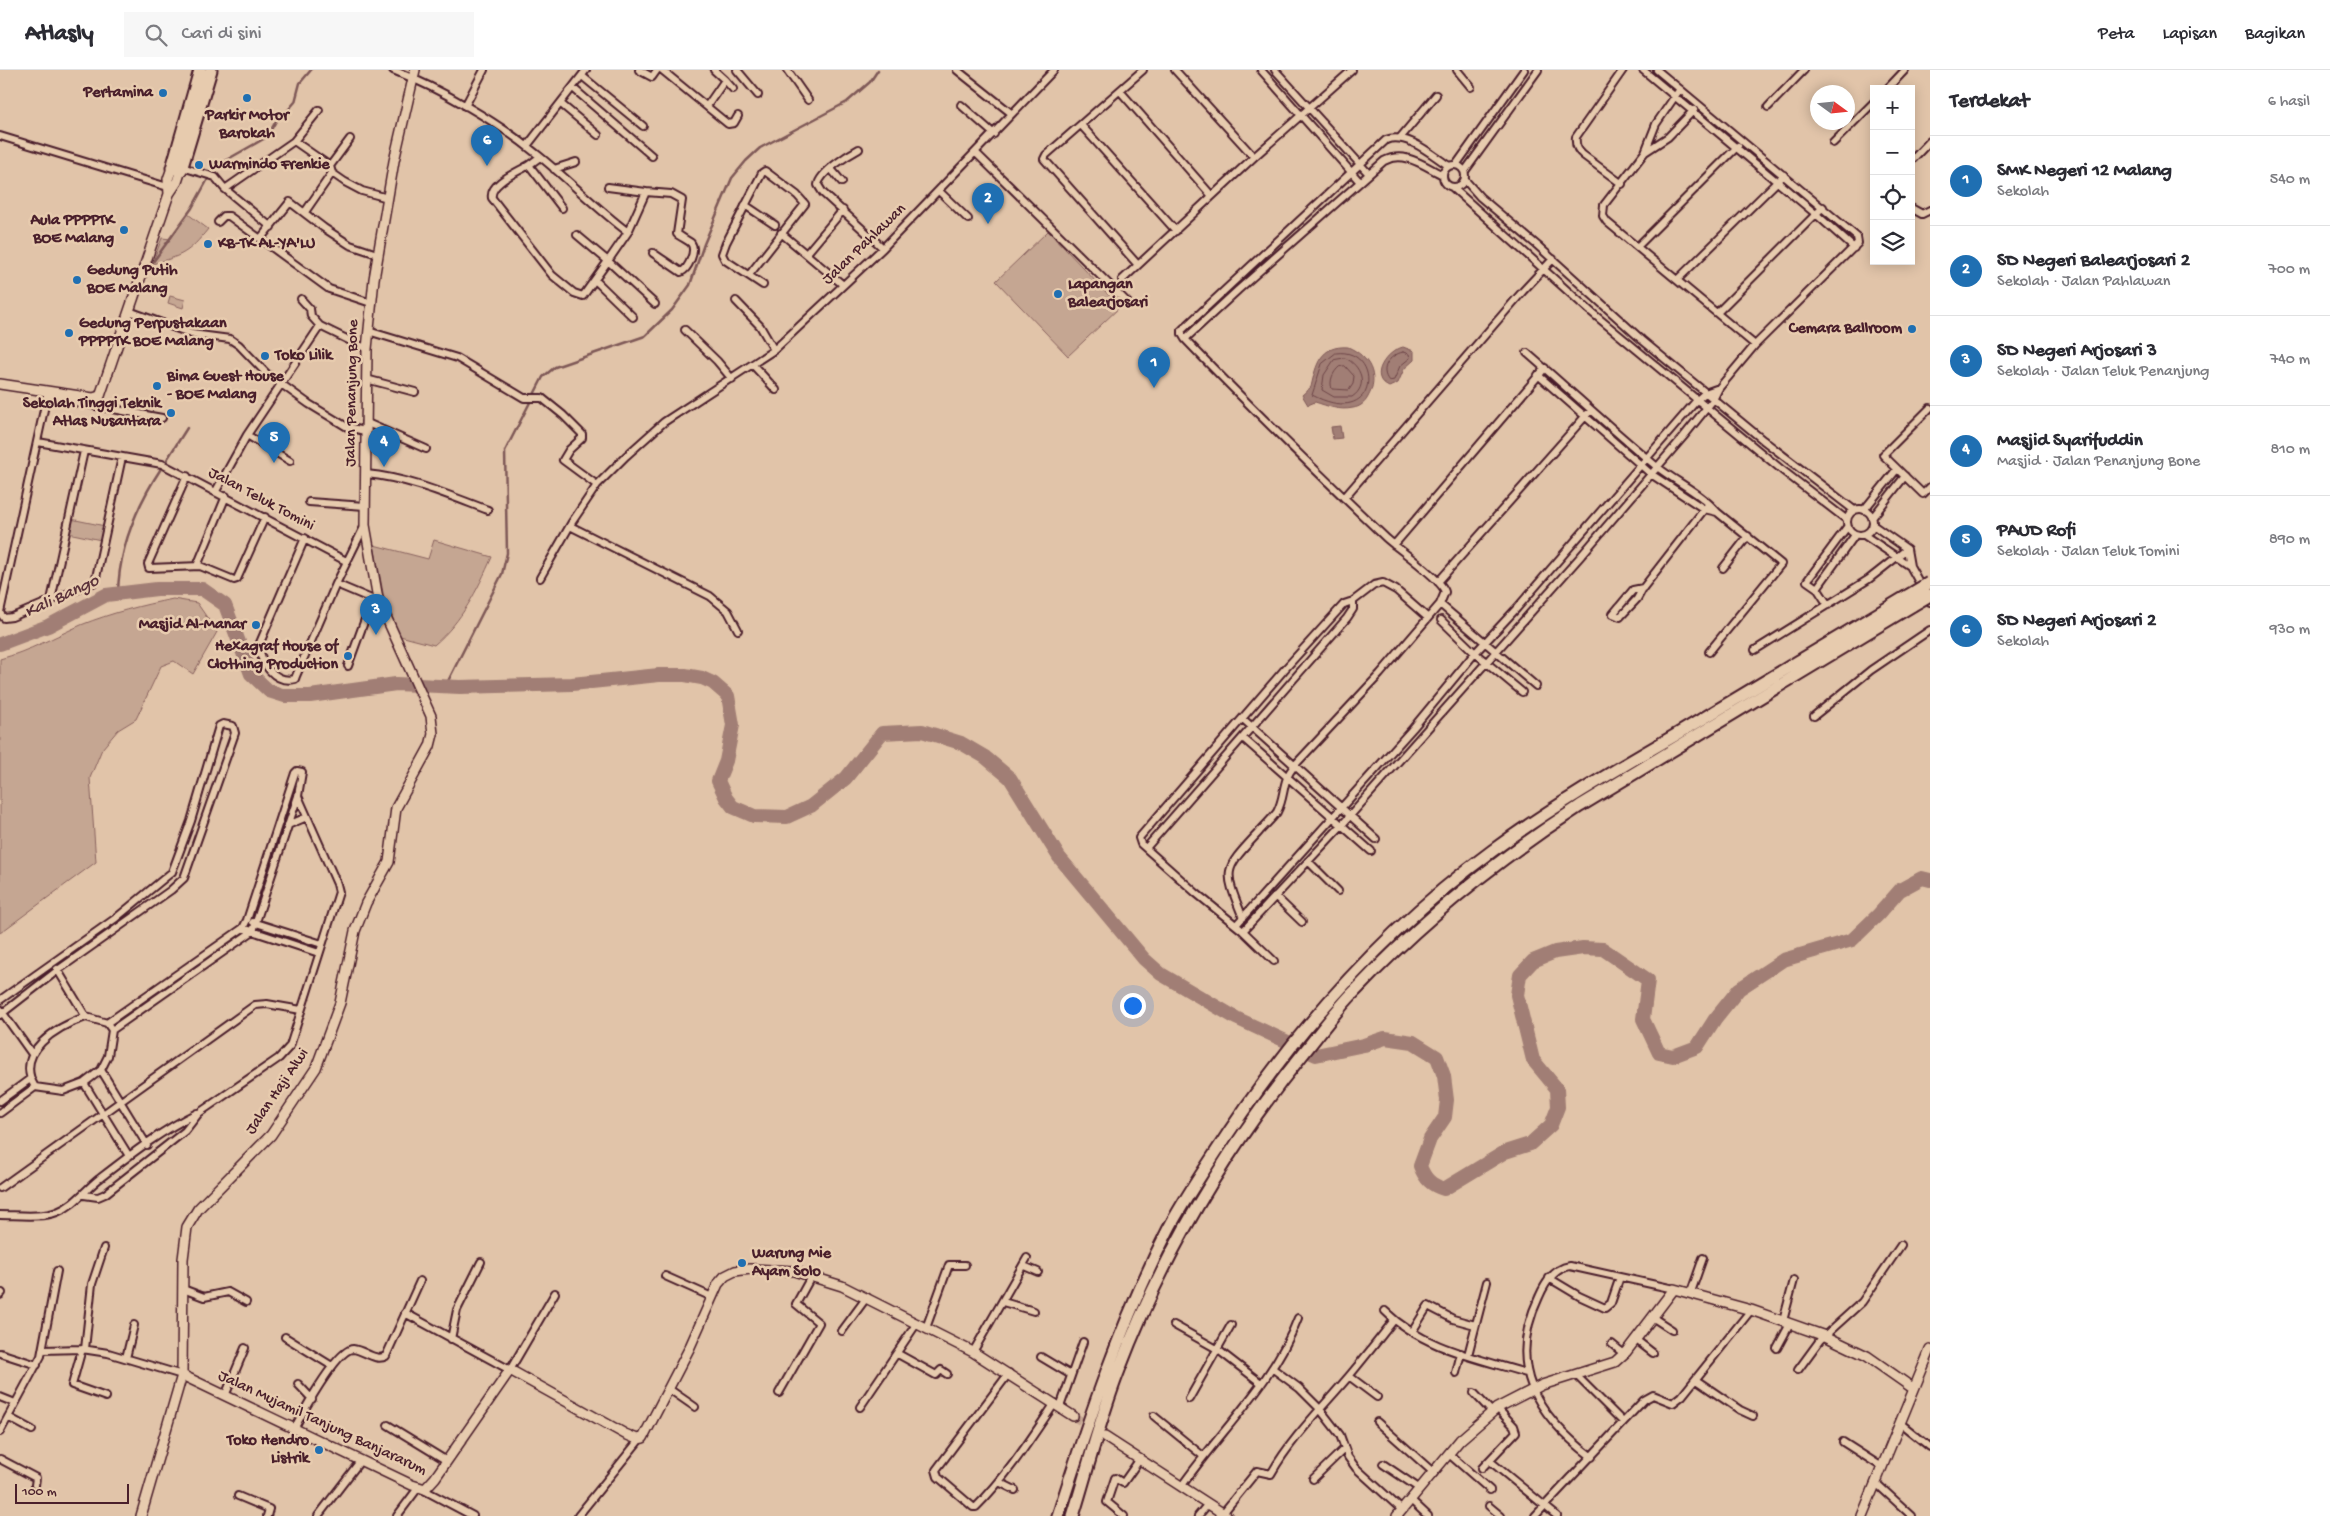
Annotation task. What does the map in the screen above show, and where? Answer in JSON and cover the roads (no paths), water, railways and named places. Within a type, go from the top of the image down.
[{"type":"highway","points":[[178,169],[200,70]]},
{"type":"highway","points":[[183,142],[211,70]]},
{"type":"highway","points":[[1058,1516],[1089,1419],[1136,1296],[1169,1227],[1232,1127],[1263,1093],[1338,1001],[1373,954],[1412,916],[1492,850],[1568,798],[1911,600],[1930,587]]},
{"type":"highway","points":[[1073,1516],[1118,1372],[1138,1323],[1190,1220],[1263,1093]]},
{"type":"street","points":[[393,70],[414,74],[528,146],[628,232]]},
{"type":"street","points":[[465,106],[484,70]]},
{"type":"street","points":[[528,146],[586,70]]},
{"type":"street","points":[[639,70],[652,77],[657,70]]},
{"type":"street","points":[[662,70],[729,125],[734,123],[738,116]]},
{"type":"street","points":[[714,70],[734,89]]},
{"type":"street","points":[[737,70],[758,95]]},
{"type":"street","points":[[787,70],[808,100]]},
{"type":"street","points":[[957,70],[1012,113]]},
{"type":"street","name":"Jalan Pahlawan","points":[[540,578],[570,526],[597,485],[664,422],[774,350],[940,192],[1053,70]]},
{"type":"street","points":[[1138,265],[1044,161],[1046,155],[1143,70]]},
{"type":"street","points":[[1175,70],[1254,158]]},
{"type":"street","points":[[1261,70],[1360,182]]},
{"type":"street","points":[[1275,70],[1368,174]]},
{"type":"street","points":[[1122,280],[1352,70]]},
{"type":"street","points":[[1457,70],[1471,88]]},
{"type":"street","points":[[1443,175],[1524,70]]},
{"type":"street","points":[[1538,70],[1464,171],[1465,180],[1480,197],[1713,400],[1854,510],[1864,510]]},
{"type":"street","points":[[1622,184],[1583,155],[1575,143],[1576,137],[1623,70]]},
{"type":"street","points":[[1643,70],[1854,248]]},
{"type":"street","points":[[1243,930],[1351,815],[1651,474],[1707,408],[1719,388],[1755,346],[1859,242],[1858,238],[1823,207],[1657,70]]},
{"type":"street","points":[[1768,107],[1804,70]]},
{"type":"street","points":[[1890,85],[1905,70]]},
{"type":"street","name":"Jalan Penanjung Bone","points":[[414,74],[377,254],[371,303],[366,379],[365,526],[375,599],[426,702]]},
{"type":"street","points":[[582,76],[643,126]]},
{"type":"street","points":[[707,106],[726,80]]},
{"type":"street","points":[[573,88],[652,156]]},
{"type":"street","points":[[1680,89],[1650,135],[1645,152],[1604,206],[1603,216],[1755,346]]},
{"type":"street","points":[[1120,91],[1212,196]]},
{"type":"street","points":[[1400,138],[1436,94]]},
{"type":"street","points":[[561,104],[598,135]]},
{"type":"street","points":[[1645,152],[1668,137],[1698,104]]},
{"type":"street","points":[[961,105],[994,134]]},
{"type":"street","points":[[1833,143],[1870,106]]},
{"type":"street","points":[[225,189],[294,141],[319,110]]},
{"type":"street","points":[[1081,125],[1176,231]]},
{"type":"street","points":[[0,136],[170,190]]},
{"type":"street","points":[[1243,918],[1230,886],[1228,872],[1234,859],[1276,812],[1282,799],[1286,777],[1294,766],[1380,674],[1440,604],[1445,592],[1444,587],[1394,545],[1344,498],[1185,339],[1182,334],[1184,327],[1386,140],[1394,137],[1400,138],[1464,171]]},
{"type":"street","points":[[330,166],[350,139]]},
{"type":"street","points":[[294,141],[330,166],[332,173],[362,191],[388,198]]},
{"type":"street","points":[[1330,148],[1338,141]]},
{"type":"street","points":[[1638,246],[1743,142]]},
{"type":"street","points":[[1915,157],[1930,142]]},
{"type":"street","points":[[859,148],[831,168],[820,179],[818,185],[823,193],[883,248]]},
{"type":"street","points":[[976,153],[1128,303]]},
{"type":"street","points":[[1185,339],[1368,174],[1394,156],[1415,161],[1443,175]]},
{"type":"street","points":[[540,157],[498,184],[492,192],[492,198],[547,270],[574,293],[584,296],[628,232],[646,192]]},
{"type":"street","points":[[554,169],[576,162]]},
{"type":"street","points":[[529,165],[562,208]]},
{"type":"street","points":[[831,168],[842,182]]},
{"type":"street","points":[[48,394],[93,398],[102,394],[178,169],[215,177],[225,189],[271,226]]},
{"type":"street","points":[[749,275],[805,204],[802,199],[768,172],[762,173],[726,243],[722,255],[725,260],[763,285]]},
{"type":"street","points":[[305,212],[332,173]]},
{"type":"street","points":[[1443,175],[1444,182],[1452,187],[1542,269],[1847,524],[1855,535]]},
{"type":"street","points":[[1677,280],[1784,175]]},
{"type":"street","points":[[1452,187],[1458,187],[1465,180]]},
{"type":"street","points":[[608,187],[671,194],[682,200],[677,234],[690,243],[693,248],[688,265],[681,272],[653,253]]},
{"type":"street","points":[[940,192],[968,219]]},
{"type":"street","points":[[1472,206],[1480,197]]},
{"type":"street","points":[[262,238],[287,204],[294,204],[324,228],[350,245],[377,254]]},
{"type":"street","points":[[745,205],[775,226]]},
{"type":"street","points":[[1717,313],[1823,207]]},
{"type":"street","points":[[806,253],[843,210]]},
{"type":"street","points":[[1915,210],[1922,214],[1930,210]]},
{"type":"street","points":[[1492,224],[1500,214]]},
{"type":"street","points":[[218,222],[224,216],[229,216],[262,238],[288,260],[329,289],[371,303]]},
{"type":"street","points":[[781,233],[842,284]]},
{"type":"street","points":[[1286,234],[1293,242]]},
{"type":"street","points":[[577,235],[655,304]]},
{"type":"street","points":[[1344,498],[1542,269],[1553,259]]},
{"type":"street","points":[[595,280],[633,317]]},
{"type":"street","points":[[301,299],[310,309],[311,316],[320,326],[367,349]]},
{"type":"street","points":[[736,302],[760,326],[774,350]]},
{"type":"street","points":[[129,310],[192,334],[230,339],[239,345],[266,373],[320,411],[347,426],[365,427],[426,449]]},
{"type":"street","points":[[216,491],[247,435],[320,326]]},
{"type":"street","points":[[685,330],[717,361],[732,379]]},
{"type":"street","points":[[368,331],[457,358],[524,398],[542,398],[567,418],[582,434],[563,460],[597,485]]},
{"type":"street","points":[[1527,353],[1590,411],[1657,467],[1710,502],[1717,512],[1781,564],[1708,652]]},
{"type":"street","points":[[753,365],[776,390]]},
{"type":"street","points":[[1394,545],[1545,368]]},
{"type":"street","points":[[1538,376],[1651,474],[1704,509],[1717,512]]},
{"type":"street","points":[[366,379],[415,392]]},
{"type":"street","points":[[0,384],[162,418]]},
{"type":"street","points":[[1236,925],[1331,817],[1413,728],[1475,652],[1517,608],[1697,400],[1705,393],[1719,388]]},
{"type":"street","points":[[48,394],[2,591],[0,615],[12,617],[95,582],[122,457]]},
{"type":"street","points":[[1930,408],[1883,456],[1923,494],[1930,487]]},
{"type":"street","points":[[1438,582],[1590,411]]},
{"type":"street","points":[[247,435],[290,461]]},
{"type":"street","points":[[1619,447],[1625,440]]},
{"type":"street","name":"Jalan Teluk Tomini","points":[[38,442],[162,464],[266,517],[346,561]]},
{"type":"street","points":[[51,600],[84,451]]},
{"type":"street","points":[[1864,510],[1897,469]]},
{"type":"street","points":[[366,474],[390,476],[488,510]]},
{"type":"street","points":[[186,476],[148,567],[153,570],[197,566],[234,580],[239,578],[266,517]]},
{"type":"street","points":[[1855,535],[1864,535],[1869,532],[1872,521],[1904,476]]},
{"type":"street","points":[[197,566],[226,496]]},
{"type":"street","points":[[310,502],[365,506]]},
{"type":"street","points":[[1643,588],[1633,590],[1612,614],[1620,618],[1637,599],[1643,588],[1710,502]]},
{"type":"street","points":[[1828,605],[1816,588],[1807,581],[1847,524],[1854,510]]},
{"type":"street","points":[[1864,510],[1872,521],[1907,549],[1910,566],[1930,602]]},
{"type":"street","points":[[305,538],[259,645],[260,654],[273,675],[288,681],[295,679],[346,561],[365,526]]},
{"type":"street","points":[[570,526],[710,596],[728,611],[738,630]]},
{"type":"street","points":[[1816,588],[1855,535]]},
{"type":"street","points":[[1864,535],[1910,566]]},
{"type":"street","points":[[1723,568],[1748,536]]},
{"type":"street","points":[[1755,650],[1828,605],[1897,559],[1907,549]]},
{"type":"street","points":[[1274,961],[1243,930],[1196,893],[1146,848],[1139,841],[1139,838],[1344,604],[1353,601],[1374,585],[1383,583],[1396,590],[1428,618]]},
{"type":"street","points":[[336,584],[375,599],[348,666]]},
{"type":"street","points":[[1146,848],[1347,618],[1353,609],[1353,601]]},
{"type":"street","points":[[1440,604],[1486,641],[1536,686]]},
{"type":"street","points":[[1517,608],[1526,616]]},
{"type":"street","points":[[1441,620],[1522,692]]},
{"type":"street","points":[[1814,716],[1871,670],[1930,630]]},
{"type":"street","name":"Jalan Haji Alwi","points":[[141,1516],[182,1375],[185,1235],[189,1222],[198,1209],[271,1135],[316,1068],[340,1003],[355,931],[366,903],[389,862],[396,808],[430,746],[433,726],[426,702]]},
{"type":"street","points":[[1243,719],[1376,839]]},
{"type":"street","points":[[0,1000],[116,918],[172,872],[220,726],[223,724],[233,726],[235,733],[184,878],[136,916],[1,1012],[32,1054]]},
{"type":"street","points":[[1243,738],[1370,851]]},
{"type":"street","points":[[107,1023],[243,928],[248,920],[295,772],[300,771],[303,777],[298,796],[253,931],[112,1030]]},
{"type":"street","points":[[0,1215],[57,1212],[84,1195],[93,1184],[129,1156],[181,1121],[198,1112],[287,1051],[338,890],[298,796]]},
{"type":"street","points":[[288,826],[307,818]]},
{"type":"street","points":[[267,861],[276,864]]},
{"type":"street","points":[[1308,861],[1338,891]]},
{"type":"street","points":[[172,872],[184,878]]},
{"type":"street","points":[[1275,896],[1302,922]]},
{"type":"street","points":[[248,920],[322,944]]},
{"type":"street","points":[[243,928],[319,953]]},
{"type":"street","points":[[53,963],[86,1017]]},
{"type":"street","points":[[0,1188],[255,1005],[267,1004],[301,1010]]},
{"type":"street","points":[[0,1113],[35,1087],[63,1091],[84,1082],[101,1070],[108,1056],[112,1030],[107,1023],[86,1017],[73,1021],[39,1044],[32,1054],[30,1079],[35,1087]]},
{"type":"street","points":[[101,1070],[147,1145]]},
{"type":"street","points":[[0,1101],[30,1079]]},
{"type":"street","points":[[84,1082],[129,1156]]},
{"type":"street","points":[[84,1195],[98,1197],[105,1194],[185,1131],[198,1112]]},
{"type":"street","points":[[1798,1370],[1825,1336],[1862,1302],[1901,1245]]},
{"type":"street","points":[[104,1248],[92,1284],[84,1349],[72,1385],[106,1397]]},
{"type":"street","points":[[973,1352],[1027,1258]]},
{"type":"street","points":[[1691,1292],[1703,1258]]},
{"type":"street","points":[[451,1339],[457,1310],[481,1262]]},
{"type":"street","points":[[926,1328],[949,1264],[965,1265]]},
{"type":"street","points":[[1024,1266],[1038,1272]]},
{"type":"street","points":[[1592,1457],[1562,1433],[1532,1390],[1526,1373],[1525,1355],[1534,1307],[1549,1278],[1561,1268],[1570,1266],[1691,1292],[1751,1310],[1825,1336],[1867,1356],[1914,1389]]},
{"type":"street","points":[[578,1516],[650,1427],[712,1297],[723,1278],[739,1270],[783,1270],[812,1276],[842,1286],[917,1322],[973,1352],[1009,1373],[1074,1416]]},
{"type":"street","points":[[0,1432],[37,1365],[43,1350],[57,1271]]},
{"type":"street","points":[[665,1276],[712,1297]]},
{"type":"street","points":[[779,1393],[819,1322],[796,1304],[812,1276]]},
{"type":"street","points":[[1549,1278],[1579,1296],[1605,1308],[1611,1303],[1620,1278]]},
{"type":"street","points":[[1777,1348],[1787,1323],[1794,1280]]},
{"type":"street","points":[[294,1429],[332,1366],[350,1349],[380,1358],[386,1356],[420,1281]]},
{"type":"street","points":[[1456,1373],[1475,1324],[1487,1282]]},
{"type":"street","points":[[183,1289],[204,1297],[228,1292],[246,1302]]},
{"type":"street","points":[[1272,1368],[1299,1388],[1319,1408],[1340,1436],[1344,1449],[1361,1473],[1399,1513],[1470,1430],[1494,1410],[1532,1390],[1560,1379],[1612,1364],[1624,1354],[1674,1289]]},
{"type":"street","points":[[510,1370],[555,1293]]},
{"type":"street","points":[[842,1331],[866,1297]]},
{"type":"street","points":[[1003,1302],[1034,1312]]},
{"type":"street","points":[[1412,1332],[1428,1306],[1453,1319],[1475,1324]]},
{"type":"street","points":[[1535,1516],[1648,1397],[1653,1395],[1675,1402],[1696,1380],[1751,1310]]},
{"type":"street","points":[[1385,1311],[1394,1320],[1434,1344],[1526,1373]]},
{"type":"street","points":[[405,1313],[625,1434],[640,1439]]},
{"type":"street","points":[[1652,1317],[1672,1330]]},
{"type":"street","points":[[1181,1487],[1272,1368],[1287,1345],[1298,1318]]},
{"type":"street","points":[[1105,1436],[1225,1515],[1257,1471],[1271,1474],[1284,1452],[1319,1408],[1349,1376],[1394,1320]]},
{"type":"street","points":[[860,1407],[898,1354],[917,1322]]},
{"type":"street","points":[[126,1358],[134,1325]]},
{"type":"street","points":[[1174,1325],[1218,1349],[1261,1383]]},
{"type":"street","points":[[1189,1399],[1231,1325]]},
{"type":"street","points":[[285,1337],[332,1366]]},
{"type":"street","points":[[1636,1339],[1653,1353]]},
{"type":"street","points":[[1009,1373],[936,1471],[938,1477],[974,1508],[1007,1473],[1057,1405],[1083,1342]]},
{"type":"street","points":[[1612,1344],[1624,1354]]},
{"type":"street","points":[[225,1396],[245,1348]]},
{"type":"street","points":[[43,1350],[84,1349],[126,1358],[182,1375]]},
{"type":"street","points":[[1862,1516],[1914,1389],[1928,1367],[1930,1350]]},
{"type":"street","points":[[0,1353],[37,1365]]},
{"type":"street","points":[[898,1354],[934,1374],[937,1375],[941,1370],[947,1374]]},
{"type":"street","points":[[1041,1358],[1071,1375]]},
{"type":"street","name":"Jalan Mujamil Tanjung Banjararum","points":[[182,1375],[420,1488],[429,1486],[510,1370]]},
{"type":"street","points":[[1576,1375],[1623,1422]]},
{"type":"street","points":[[1349,1376],[1377,1397]]},
{"type":"street","points":[[1696,1380],[1740,1410],[1753,1416]]},
{"type":"street","points":[[298,1384],[312,1398]]},
{"type":"street","points":[[669,1389],[695,1407]]},
{"type":"street","points":[[1474,1393],[1516,1428],[1516,1432],[1482,1468]]},
{"type":"street","points":[[0,1397],[15,1403]]},
{"type":"street","points":[[1154,1416],[1203,1456]]},
{"type":"street","points":[[8,1417],[32,1430]]},
{"type":"street","points":[[1377,1422],[1434,1473]]},
{"type":"street","points":[[1900,1423],[1930,1447]]},
{"type":"street","points":[[388,1425],[447,1461]]},
{"type":"street","points":[[1844,1442],[1882,1467]]},
{"type":"street","points":[[1314,1479],[1344,1449]]},
{"type":"street","points":[[1449,1454],[1490,1490]]},
{"type":"street","points":[[0,1459],[36,1478],[36,1485]]},
{"type":"street","points":[[1124,1516],[1107,1502],[1116,1478],[1124,1483],[1140,1459]]},
{"type":"street","points":[[318,1516],[361,1460]]},
{"type":"street","points":[[1490,1461],[1557,1516]]},
{"type":"street","points":[[1383,1464],[1420,1489]]},
{"type":"street","points":[[998,1482],[1015,1490]]},
{"type":"street","points":[[1876,1483],[1912,1516]]},
{"type":"street","points":[[397,1516],[420,1488],[473,1516]]},
{"type":"street","points":[[238,1496],[267,1508],[270,1511],[267,1516]]},
{"type":"street","points":[[1411,1500],[1428,1516]]},
{"type":"street","points":[[1198,1516],[1208,1504]]},
{"type":"street","points":[[1490,1506],[1501,1516]]},
{"type":"water","points":[[1348,347],[1362,356],[1370,368],[1373,382],[1367,399],[1360,406],[1348,409],[1334,408],[1315,402],[1308,405],[1302,395],[1311,387],[1321,358],[1331,349]]},
{"type":"water","points":[[1403,347],[1414,351],[1414,360],[1404,369],[1398,383],[1389,387],[1383,383],[1380,377],[1382,365],[1391,354]]},
{"type":"water","points":[[1340,426],[1342,438],[1333,439],[1331,427]]},
{"type":"waterway","points":[[210,173],[214,167],[267,137],[276,121],[295,102],[300,83],[311,70]]},
{"type":"waterway","points":[[445,687],[502,574],[507,553],[505,451],[543,377],[555,367],[645,336],[672,310],[690,285],[704,244],[732,178],[746,161],[760,148],[847,102],[870,82],[878,70]]},
{"type":"waterway","points":[[153,262],[192,208],[208,179]]},
{"type":"waterway","points":[[166,461],[187,428]]},
{"type":"waterway","points":[[118,593],[122,559],[131,527],[137,511],[162,467]]},
{"type":"waterway","name":"Kali Bango","points":[[0,644],[48,626],[106,595],[157,589],[202,589],[225,605],[251,674],[269,691],[285,696],[310,696],[396,684],[460,687],[572,684],[659,675],[685,675],[702,678],[713,683],[728,696],[733,725],[726,761],[718,781],[726,798],[733,807],[754,816],[787,817],[811,806],[846,778],[882,733],[922,731],[961,743],[985,757],[1010,778],[1059,857],[1144,959],[1161,974],[1236,1018],[1316,1055],[1364,1045],[1385,1038],[1413,1042],[1437,1057],[1444,1076],[1447,1100],[1445,1117],[1430,1139],[1420,1166],[1429,1181],[1435,1186],[1444,1189],[1505,1152],[1530,1144],[1551,1125],[1558,1107],[1557,1089],[1533,1060],[1517,995],[1520,975],[1533,961],[1555,952],[1583,948],[1603,949],[1648,980],[1643,1019],[1659,1053],[1673,1056],[1697,1047],[1715,1019],[1739,989],[1783,960],[1852,940],[1900,890],[1922,878],[1930,880]]},
{"type":"tunnel","points":[[1073,1416],[1092,1428]]},
{"type":"place","name":"Pertamina","points":[[163,93]]},
{"type":"place","name":"Parkir Motor Barokah","points":[[247,98]]},
{"type":"place","name":"Warmindo Frenkie","points":[[199,165]]},
{"type":"place","name":"SD Negeri Arjosari 2","points":[[487,166]]},
{"type":"place","name":"SD Negeri Balearjosari 2","points":[[988,224]]},
{"type":"place","name":"Aula PPPPTK BOE Malang","points":[[124,230]]},
{"type":"place","name":"KB-TK AL-YA'LU","points":[[208,244]]},
{"type":"place","name":"Gedung Putih BOE Malang","points":[[77,280]]},
{"type":"place","name":"Lapangan Balearjosari","points":[[1058,294]]},
{"type":"place","name":"Cemara Ballroom","points":[[1912,329]]},
{"type":"place","name":"Gedung Perpustakaan PPPPTK BOE Malang","points":[[69,333]]},
{"type":"place","name":"Toko Lilik","points":[[265,356]]},
{"type":"place","name":"Bima Guest House - BOE Malang","points":[[157,386]]},
{"type":"place","name":"SMK Negeri 12 Malang","points":[[1154,388]]},
{"type":"place","name":"Sekolah Tinggi Teknik Atlas Nusantara","points":[[171,413]]},
{"type":"place","name":"PAUD Rofi","points":[[274,463]]},
{"type":"place","name":"Masjid Syarifuddin","points":[[384,467]]},
{"type":"place","name":"Masjid Al-Manar","points":[[256,625]]},
{"type":"place","name":"SD Negeri Arjosari 3","points":[[376,635]]},
{"type":"place","name":"Hexagraf House of Clothing Production","points":[[348,656]]},
{"type":"place","name":"Warung Mie Ayam Solo","points":[[742,1263]]},
{"type":"place","name":"Toko Hendro Listrik","points":[[319,1450]]}]
